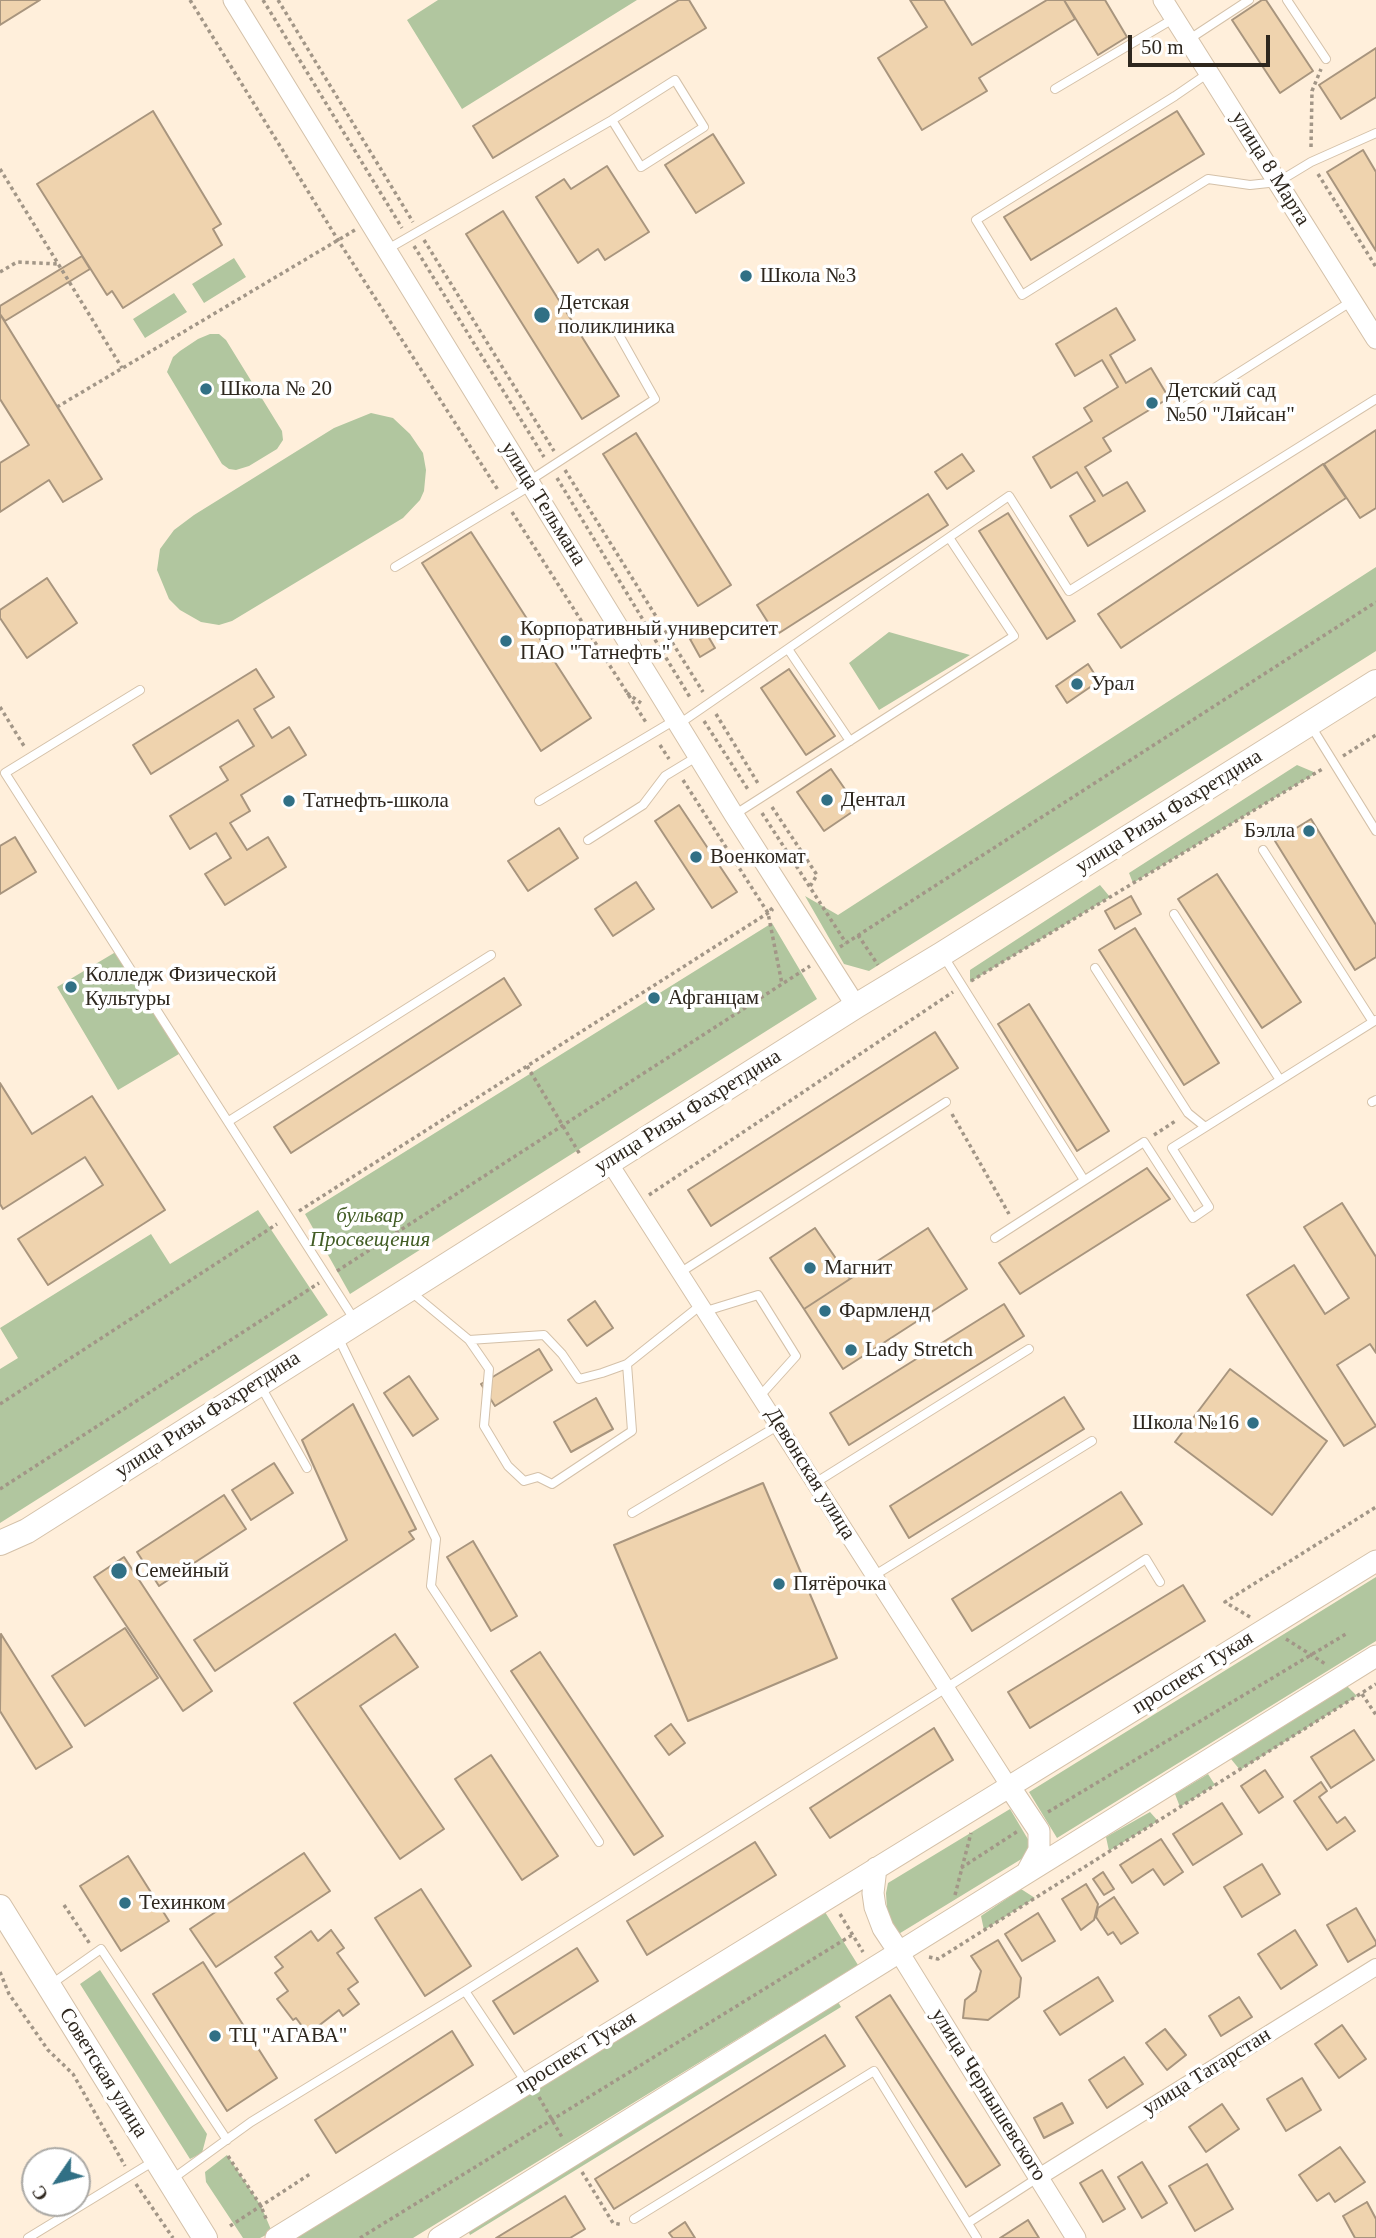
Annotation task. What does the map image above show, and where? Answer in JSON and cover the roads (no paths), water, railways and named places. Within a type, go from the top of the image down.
[{"type":"main road","name":"улица Ризы Фахретдина","points":[[0,1544],[27,1531],[856,1006],[1376,682]]},
{"type":"main road","points":[[0,1549],[27,1531]]},
{"type":"main road","name":"проспект Тукая","points":[[276,2238],[531,2087],[876,1868],[1376,1561]]},
{"type":"main road","points":[[439,2238],[1376,1657]]},
{"type":"main road","points":[[1009,1786],[1040,1831],[1039,1850],[1027,1872]]},
{"type":"main road","points":[[876,1868],[874,1907],[883,1928],[900,1952]]},
{"type":"main road","name":"Советская улица","points":[[0,1907],[205,2238]]},
{"type":"street","name":"улица Тельмана","points":[[233,0],[734,815],[856,1006]]},
{"type":"street","name":"улица 8 Марта","points":[[1163,0],[1376,339]]},
{"type":"street","name":"Девонская улица","points":[[609,1162],[1009,1786]]},
{"type":"street","name":"улица Чернышевского","points":[[900,1952],[1076,2238]]},
{"type":"street","name":"улица Татарстан","points":[[1039,2177],[1376,1967]]},
{"type":"lane","points":[[1188,40],[1249,0]]},
{"type":"lane","points":[[1287,0],[1326,59]]},
{"type":"lane","points":[[1055,89],[1175,19]]},
{"type":"lane","points":[[1209,72],[1175,96],[975,220],[1022,295],[1209,179],[1250,185],[1278,182],[1311,162],[1376,133]]},
{"type":"lane","points":[[386,250],[612,120],[675,80],[704,127],[641,167],[612,120]]},
{"type":"lane","points":[[1172,415],[1352,301]]},
{"type":"lane","points":[[395,567],[505,501],[551,467],[655,399],[618,335]]},
{"type":"lane","points":[[539,801],[653,733],[698,711],[1009,496],[1069,592],[1376,399]]},
{"type":"lane","points":[[734,815],[1014,636],[950,539]]},
{"type":"lane","points":[[789,649],[850,741]]},
{"type":"lane","points":[[141,690],[5,773],[328,1277],[346,1328],[436,1539],[431,1586],[599,1842]]},
{"type":"lane","points":[[1309,724],[1375,828]]},
{"type":"lane","points":[[588,840],[643,805],[665,776],[698,756]]},
{"type":"lane","points":[[995,1238],[1144,1142],[1193,1217],[1209,1207],[1172,1148],[1374,1021],[1263,850]]},
{"type":"lane","points":[[1174,914],[1280,1080]]},
{"type":"lane","points":[[942,954],[1084,1180]]},
{"type":"lane","points":[[229,1121],[491,955]]},
{"type":"lane","points":[[1096,968],[1188,1113],[1204,1126]]},
{"type":"lane","points":[[681,1272],[946,1102]]},
{"type":"lane","points":[[408,1289],[469,1340],[489,1369],[482,1422],[508,1466],[524,1481],[538,1477],[552,1484],[632,1431],[627,1364]]},
{"type":"lane","points":[[469,1340],[544,1335],[562,1354],[579,1379],[627,1364],[704,1308],[758,1295],[796,1356],[760,1396]]},
{"type":"lane","points":[[816,1483],[1029,1349]]},
{"type":"lane","points":[[259,1383],[307,1468]]},
{"type":"lane","points":[[632,1513],[779,1425]]},
{"type":"lane","points":[[875,1575],[1092,1441]]},
{"type":"lane","points":[[170,2181],[251,2122],[465,1991],[1146,1559],[1160,1582]]},
{"type":"lane","points":[[48,1985],[101,1949],[227,2140]]},
{"type":"lane","points":[[465,1991],[531,2087]]},
{"type":"lane","points":[[634,2219],[874,2071],[977,2238]]},
{"type":"lane","points":[[28,2238],[157,2159]]},
{"type":"lane","points":[[968,2224],[1039,2177]]},
{"type":"place","name":"Школа №3","points":[[746,276]]},
{"type":"place","name":"Детская поликлиника","points":[[542,315]]},
{"type":"place","name":"Школа № 20","points":[[206,389]]},
{"type":"place","name":"Детский сад №50 \"Ляйсан\"","points":[[1152,403]]},
{"type":"place","name":"Корпоративный университет ПАО \"Татнефть\"","points":[[506,641]]},
{"type":"place","name":"Урал","points":[[1077,684]]},
{"type":"place","name":"Дентал","points":[[827,800]]},
{"type":"place","name":"Татнефть-школа","points":[[289,801]]},
{"type":"place","name":"Бэлла","points":[[1309,831]]},
{"type":"place","name":"Военкомат","points":[[696,857]]},
{"type":"place","name":"Колледж Физической Культуры","points":[[71,987]]},
{"type":"place","name":"Афганцам","points":[[654,998]]},
{"type":"place","name":"Магнит","points":[[810,1268]]},
{"type":"place","name":"Фармленд","points":[[825,1311]]},
{"type":"place","name":"Lady Stretch","points":[[851,1350]]},
{"type":"place","name":"Школа №16","points":[[1253,1423]]},
{"type":"place","name":"Семейный","points":[[119,1571]]},
{"type":"place","name":"Пятёрочка","points":[[779,1584]]},
{"type":"place","name":"Техинком","points":[[125,1903]]},
{"type":"place","name":"ТЦ \"АГАВА\"","points":[[215,2036]]},
{"type":"park label","name":"бульвар Просвещения","points":[[370,1228]]}]
